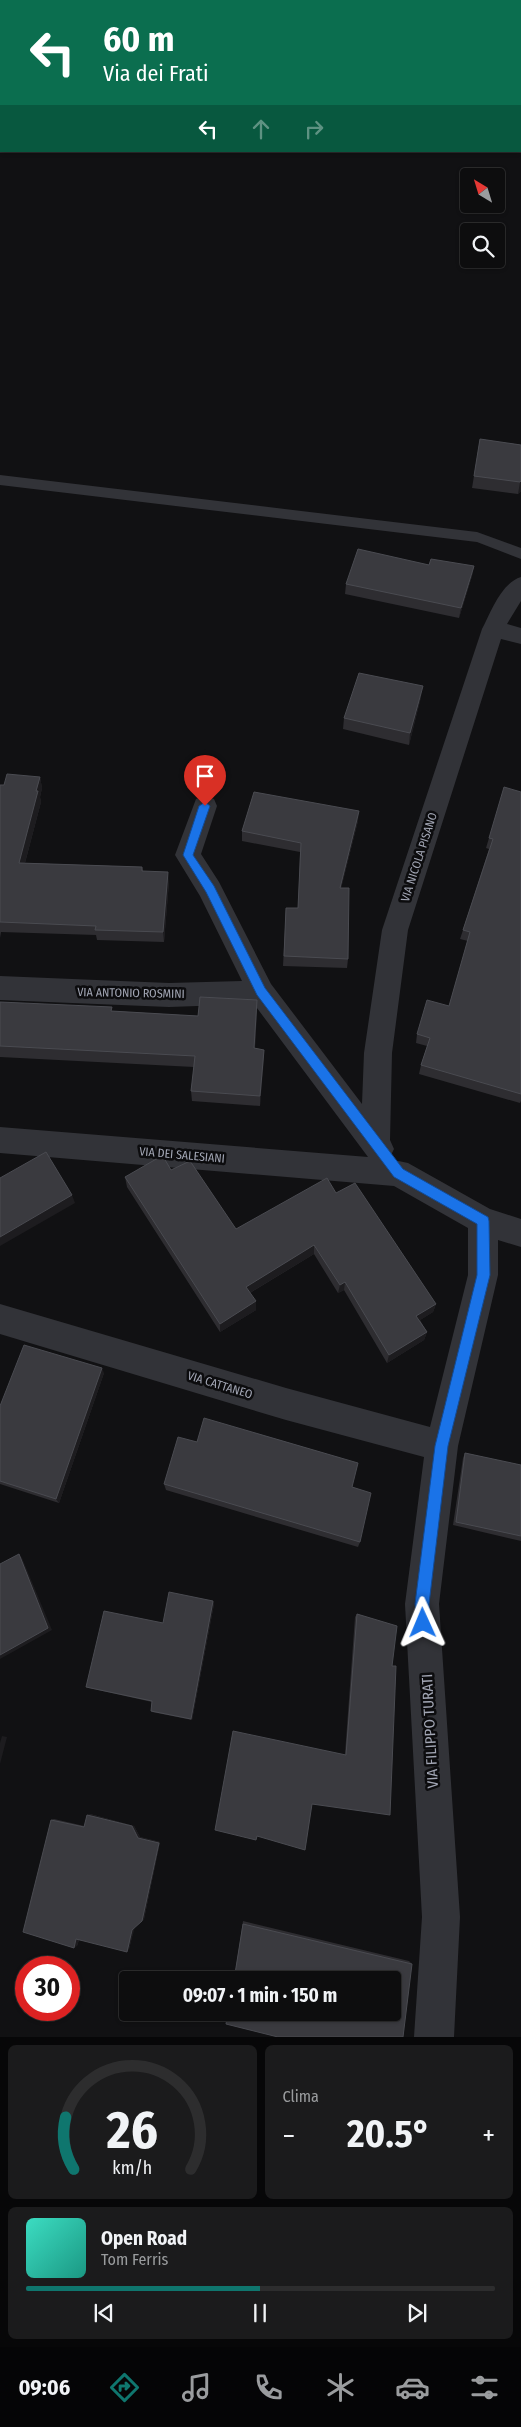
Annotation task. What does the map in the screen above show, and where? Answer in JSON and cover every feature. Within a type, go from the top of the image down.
[{"type":"street","name":"VIA NICOLA PISANO","points":[[375,1144],[378,1054],[395,930],[493,629],[509,600],[521,585]]},
{"type":"street","points":[[493,629],[521,636]]},
{"type":"street","points":[[205,806],[188,855],[210,889],[261,992],[398,1173],[483,1221],[521,1234]]},
{"type":"street","name":"VIA ANTONIO ROSMINI","points":[[0,988],[169,995],[261,992]]},
{"type":"street","name":"VIA DEI SALESIANI","points":[[0,1140],[398,1173]]},
{"type":"street","name":"VIA FILIPPO TURATI","points":[[434,2037],[441,1917],[422,1604],[442,1446],[483,1275],[483,1221]]},
{"type":"street","name":"VIA CATTANEO","points":[[0,1319],[286,1404],[442,1446]]},
{"type":"lane","points":[[0,480],[160,500],[273,510],[477,537],[521,554]]},
{"type":"building","points":[[480,439],[521,445],[520,482],[474,476]]},
{"type":"building","points":[[358,549],[429,565],[431,559],[474,566],[461,608],[346,584]]},
{"type":"building","points":[[359,673],[423,686],[410,733],[344,718]]},
{"type":"building","points":[[7,774],[40,777],[19,863],[142,867],[142,871],[168,872],[163,932],[95,930],[96,926],[0,922],[0,785],[4,785]]},
{"type":"building","points":[[504,787],[521,792],[521,1094],[421,1065],[430,1038],[417,1034],[427,1000],[449,1006],[470,932],[463,930],[493,839],[489,838]]},
{"type":"building","points":[[254,792],[359,811],[340,888],[349,888],[348,959],[284,956],[286,908],[298,908],[301,843],[242,831]]},
{"type":"building","points":[[200,997],[257,1000],[254,1048],[264,1050],[260,1096],[191,1091],[195,1056],[0,1046],[0,1002],[112,1007],[111,1011],[198,1016]]},
{"type":"building","points":[[46,1152],[72,1195],[0,1237],[0,1178]]},
{"type":"building","points":[[158,1158],[164,1158],[171,1170],[190,1161],[236,1229],[327,1178],[336,1193],[355,1183],[436,1304],[416,1316],[427,1332],[389,1355],[345,1282],[340,1285],[314,1245],[246,1287],[256,1301],[220,1324],[125,1177]]},
{"type":"building","points":[[24,1345],[102,1368],[56,1499],[0,1481],[0,1406]]},
{"type":"building","points":[[204,1418],[358,1463],[352,1487],[371,1493],[360,1542],[164,1484],[178,1437],[197,1442]]},
{"type":"building","points":[[465,1453],[521,1465],[521,1536],[456,1522]]},
{"type":"building","points":[[19,1554],[48,1628],[0,1655],[0,1564]]},
{"type":"building","points":[[169,1592],[213,1601],[191,1719],[151,1711],[152,1701],[86,1687],[104,1611],[163,1623]]},
{"type":"building","points":[[357,1614],[397,1626],[392,1666],[396,1666],[390,1815],[312,1804],[305,1850],[257,1836],[256,1840],[215,1830],[233,1731],[346,1755]]},
{"type":"building","points":[[87,1815],[132,1826],[138,1838],[159,1843],[142,1921],[132,1930],[127,1952],[76,1939],[74,1948],[23,1932],[51,1820],[84,1827]]},
{"type":"building","points":[[243,1924],[412,1964],[403,2037],[278,2037],[226,2024],[226,2021],[401,2021],[401,1971],[235,1971]]},
{"type":"route","points":[[205,806],[188,855],[210,889],[261,992],[398,1173],[483,1221],[483,1275],[442,1446],[422,1604],[423,1623]]}]
